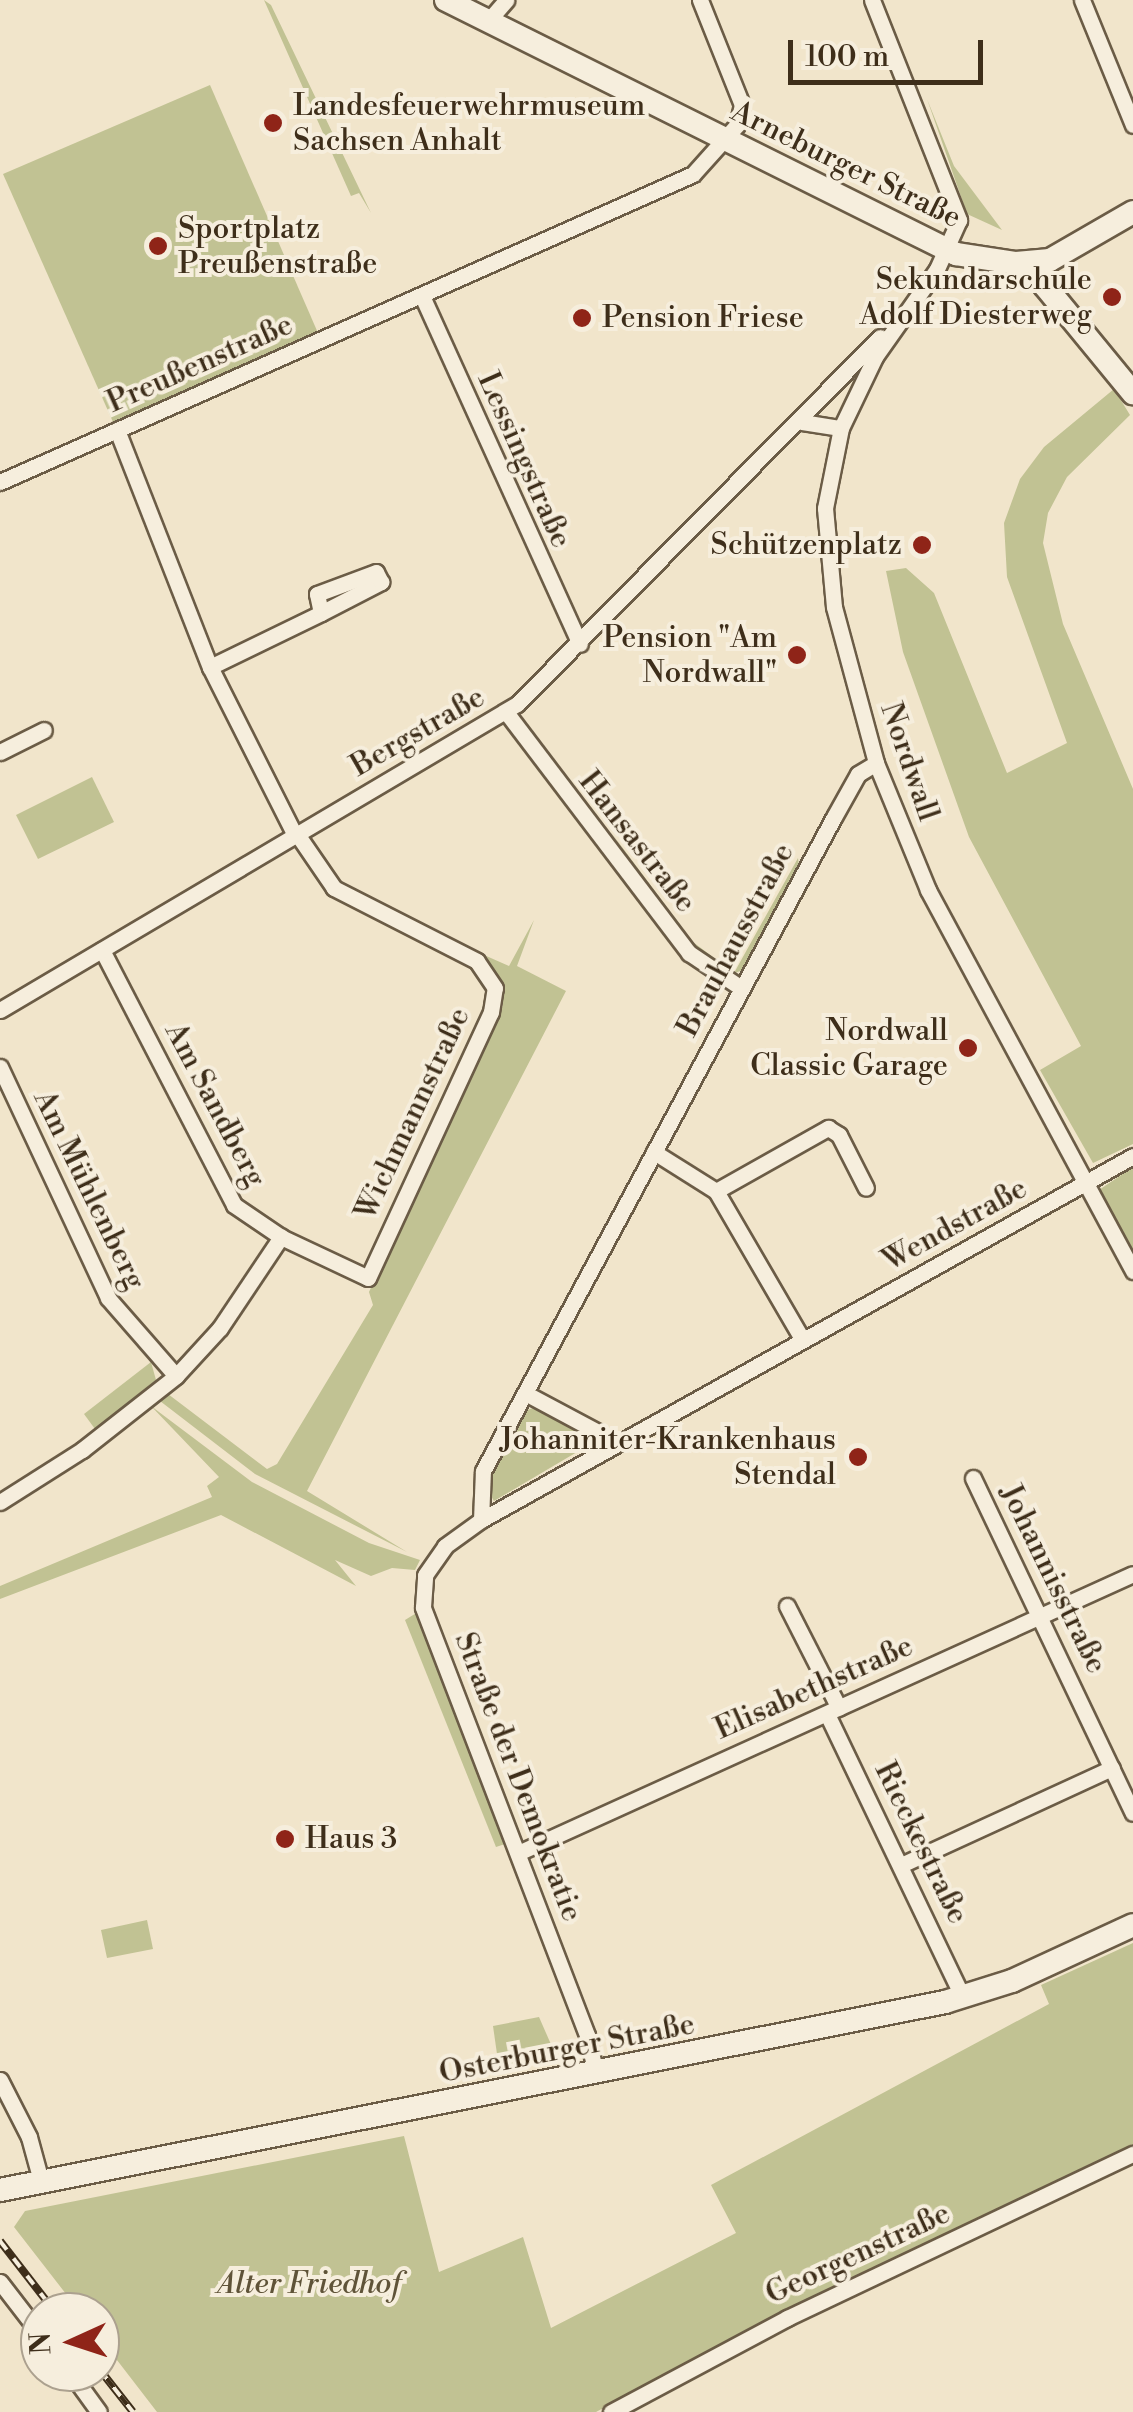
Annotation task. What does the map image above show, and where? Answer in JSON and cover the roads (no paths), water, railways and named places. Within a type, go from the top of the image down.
[{"type":"street","name":"Arneburger Straße","points":[[446,0],[947,251],[1038,262]]},
{"type":"street","points":[[488,21],[506,0]]},
{"type":"street","points":[[700,0],[742,105],[739,122],[725,138]]},
{"type":"street","points":[[872,0],[956,205],[959,220],[947,251]]},
{"type":"street","points":[[1082,0],[1133,125]]},
{"type":"street","name":"Preußenstraße","points":[[0,482],[685,179],[725,138]]},
{"type":"street","points":[[1133,212],[1071,252],[1038,262],[1051,293],[1133,393]]},
{"type":"street","name":"Nordwall","points":[[947,251],[892,330],[841,428],[827,489],[828,569],[876,763],[936,907],[1133,1271]]},
{"type":"street","name":"Lessingstraße","points":[[422,296],[580,644]]},
{"type":"street","name":"Bergstraße","points":[[0,1010],[506,712],[580,644],[892,330]]},
{"type":"street","points":[[802,422],[841,428]]},
{"type":"street","points":[[117,430],[150,526],[210,667],[296,835]]},
{"type":"street","points":[[210,667],[322,612]]},
{"type":"street","name":"Hansastraße","points":[[506,712],[689,953],[742,988]]},
{"type":"street","points":[[0,752],[44,730]]},
{"type":"street","name":"Brauhausstraße","points":[[481,1520],[483,1471],[858,774],[876,763]]},
{"type":"street","name":"Wichmannstraße","points":[[296,835],[334,888],[477,960],[495,988],[491,1012],[368,1278]]},
{"type":"street","name":"Am Sandberg","points":[[102,950],[228,1196],[282,1238],[368,1278]]},
{"type":"street","name":"Am Mühlenberg","points":[[0,1067],[108,1298],[176,1376]]},
{"type":"street","points":[[716,1190],[828,1128],[839,1135],[866,1188]]},
{"type":"street","points":[[654,1152],[716,1190],[802,1340]]},
{"type":"street","name":"Wendstraße","points":[[481,1520],[1133,1156]]},
{"type":"street","points":[[0,1502],[82,1450],[176,1376],[220,1328],[282,1238]]},
{"type":"street","points":[[526,1393],[598,1432],[610,1447]]},
{"type":"street","name":"Johannisstraße","points":[[973,1478],[1133,1813]]},
{"type":"street","name":"Straße der Demokratie","points":[[481,1520],[446,1546],[420,1590],[596,2074]]},
{"type":"street","name":"Elisabethstraße","points":[[518,1853],[1133,1574]]},
{"type":"street","name":"Rieckestraße","points":[[787,1606],[962,1998]]},
{"type":"street","points":[[901,1864],[1112,1768]]},
{"type":"street","name":"Osterburger Straße","points":[[0,2190],[962,1998],[1133,1925]]},
{"type":"street","points":[[0,2080],[24,2127],[41,2181]]},
{"type":"street","name":"Georgenstraße","points":[[611,2412],[787,2318],[1133,2154]]},
{"type":"street","points":[[0,2282],[20,2308]]},
{"type":"street","points":[[641,2395],[649,2412]]},
{"type":"railway","points":[[0,2241],[40,2292]]},
{"type":"railway","points":[[117,2392],[133,2412]]},
{"type":"place","name":"Landesfeuerwehrmuseum Sachsen Anhalt","points":[[273,123]]},
{"type":"place","name":"Sportplatz Preußenstraße","points":[[158,246]]},
{"type":"place","name":"Sekundarschule Adolf Diesterweg","points":[[1112,297]]},
{"type":"place","name":"Pension Friese","points":[[582,318]]},
{"type":"place","name":"Schützenplatz","points":[[922,545]]},
{"type":"place","name":"Pension \"Am Nordwall\"","points":[[797,655]]},
{"type":"place","name":"Nordwall Classic Garage","points":[[968,1048]]},
{"type":"place","name":"Johanniter-Krankenhaus Stendal","points":[[858,1457]]},
{"type":"place","name":"Haus 3","points":[[285,1839]]},
{"type":"park label","name":"Alter Friedhof","points":[[309,2284]]}]
